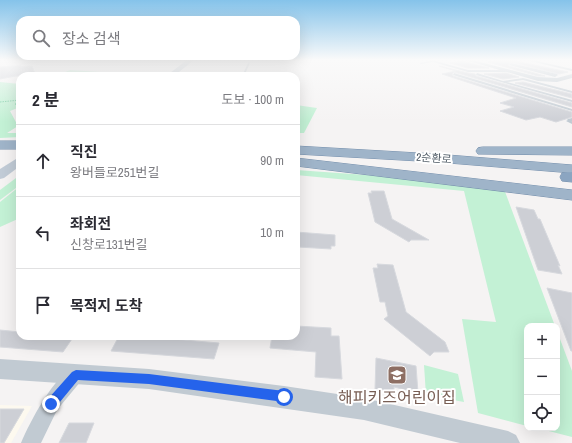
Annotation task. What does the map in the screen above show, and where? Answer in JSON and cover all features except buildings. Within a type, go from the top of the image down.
[{"type":"highway","points":[[0,145],[16,145]]},
{"type":"highway","points":[[300,149],[572,151]]},
{"type":"highway","name":"2순환로","points":[[300,149],[436,158],[571,175]]},
{"type":"highway","points":[[0,154],[16,154]]},
{"type":"highway","name":"2순환로","points":[[300,158],[571,175]]},
{"type":"highway","points":[[300,162],[572,195]]},
{"type":"main road","points":[[0,175],[16,164]]},
{"type":"street","points":[[0,369],[149,379],[364,409],[508,443]]},
{"type":"street","points":[[31,443],[51,404],[76,375]]},
{"type":"lane","points":[[476,81],[572,110]]},
{"type":"lane","points":[[500,81],[572,102]]},
{"type":"lane","points":[[504,82],[512,81]]},
{"type":"lane","points":[[530,81],[572,90]]},
{"type":"lane","points":[[568,88],[572,90]]},
{"type":"path","points":[[0,102],[16,101]]},
{"type":"shaded area","points":[[0,405],[32,406],[11,443],[0,443]]},
{"type":"green space","points":[[0,82],[16,84],[16,109],[10,111],[16,122],[16,127],[7,133],[16,133],[16,137],[0,138]]},
{"type":"green space","points":[[300,106],[317,108],[304,133],[300,133]]},
{"type":"green space","points":[[300,170],[423,179],[504,189],[554,323],[524,323],[524,425],[478,413],[462,319],[496,322],[464,191],[300,175]]},
{"type":"green space","points":[[16,178],[16,188],[0,200],[0,190]]},
{"type":"green space","points":[[16,189],[16,220],[0,227],[0,202]]},
{"type":"green space","points":[[560,339],[572,371],[572,437],[549,431],[560,431]]},
{"type":"green space","points":[[424,365],[458,374],[464,402],[426,395]]},
{"type":"place","name":"해피키즈어린이집","points":[[397,375]]},
{"type":"route","points":[[51,404],[76,375],[149,379],[284,397]]}]
